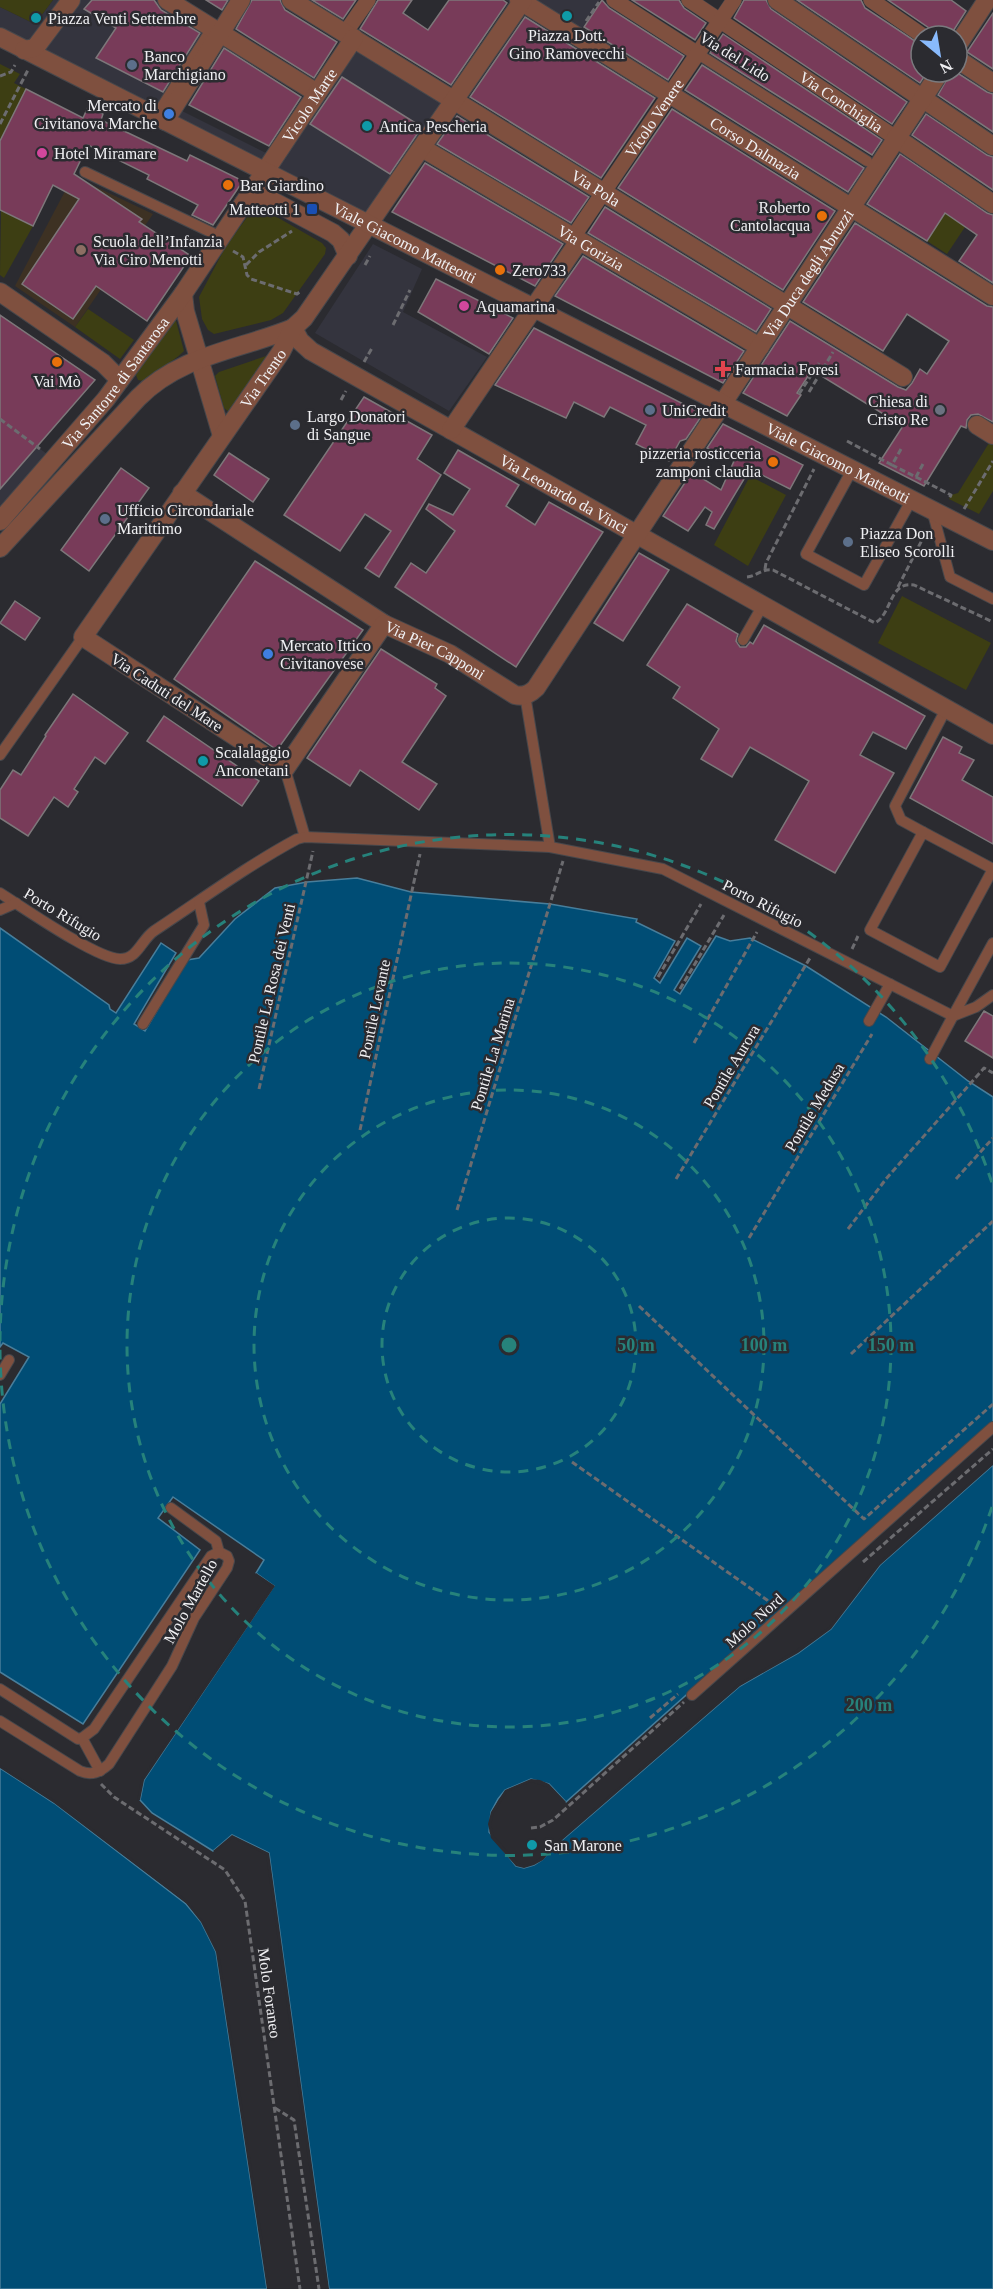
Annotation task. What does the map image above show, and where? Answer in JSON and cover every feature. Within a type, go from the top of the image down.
[{"type":"street","points":[[20,57],[38,44],[71,0]]},
{"type":"street","points":[[167,0],[318,93]]},
{"type":"street","points":[[160,118],[216,30],[241,0]]},
{"type":"street","name":"Via Pola","points":[[291,0],[903,377]]},
{"type":"street","name":"Vicolo Marte","points":[[265,171],[318,93],[368,0]]},
{"type":"street","name":"Via del Lido","points":[[614,0],[698,54]]},
{"type":"street","name":"Via Conchiglia","points":[[689,0],[993,204]]},
{"type":"street","name":"Vicolo Venere","points":[[451,430],[576,239],[603,192],[734,0]]},
{"type":"street","points":[[777,0],[993,146]]},
{"type":"street","points":[[871,0],[909,26]]},
{"type":"street","points":[[969,28],[987,0]]},
{"type":"street","name":"Corso Dalmazia","points":[[521,1],[993,296]]},
{"type":"street","name":"Via Trento","points":[[83,637],[281,352],[293,328],[304,318],[348,256],[521,1]]},
{"type":"street","points":[[0,37],[20,57],[35,64]]},
{"type":"street","name":"Viale Giacomo Matteotti","points":[[35,64],[160,118],[993,541]]},
{"type":"street","points":[[969,67],[993,83]]},
{"type":"street","name":"Via Duca degli Abruzzi","points":[[637,534],[932,84]]},
{"type":"street","name":"Via Gorizia","points":[[422,148],[760,347]]},
{"type":"street","name":"Via Santorre di Santarosa","points":[[0,521],[106,399],[224,242],[243,204],[265,171]]},
{"type":"street","points":[[243,204],[257,197],[267,198],[333,233],[340,240],[348,256]]},
{"type":"street","points":[[183,294],[185,311],[222,436]]},
{"type":"street","points":[[1,295],[103,363],[120,380],[132,385],[138,398],[167,374],[199,358],[293,328]]},
{"type":"street","name":"Via Leonardo da Vinci","points":[[293,328],[300,341],[311,351],[993,735]]},
{"type":"street","name":"Via Santorre di Santarosa","points":[[0,548],[138,398]]},
{"type":"street","points":[[106,399],[112,410],[124,412]]},
{"type":"street","points":[[977,425],[993,435]]},
{"type":"street","name":"Via Pier Capponi","points":[[182,493],[384,624],[450,654],[515,695],[525,695]]},
{"type":"street","points":[[525,695],[536,688],[637,534]]},
{"type":"street","points":[[285,769],[384,624]]},
{"type":"street","name":"Via Caduti del Mare","points":[[83,637],[285,769]]},
{"type":"lane","name":"Via del Lido","points":[[698,54],[867,161]]},
{"type":"lane","points":[[85,172],[224,242]]},
{"type":"lane","points":[[852,470],[806,554],[864,585],[912,499]]},
{"type":"lane","points":[[932,510],[950,577],[993,599]]},
{"type":"lane","points":[[743,640],[763,605]]},
{"type":"lane","name":"Via Trento","points":[[0,755],[83,637]]},
{"type":"lane","points":[[525,695],[550,847]]},
{"type":"lane","points":[[923,832],[870,930],[940,967],[993,869],[901,820],[895,806],[946,709]]},
{"type":"lane","points":[[285,769],[305,837]]},
{"type":"lane","name":"Porto Rifugio","points":[[0,893],[99,954],[122,959],[134,955],[148,935],[276,851],[305,837],[550,847],[663,869],[953,1016]]},
{"type":"lane","points":[[143,1024],[204,926],[199,902]]},
{"type":"lane","points":[[0,910],[16,903]]},
{"type":"lane","points":[[930,1059],[993,943]]},
{"type":"lane","points":[[872,1025],[890,984]]},
{"type":"lane","points":[[953,1016],[976,1007],[993,994]]},
{"type":"lane","points":[[0,1375],[9,1360]]},
{"type":"lane","name":"Molo Nord","points":[[692,1695],[993,1427]]},
{"type":"lane","points":[[171,1508],[216,1541],[219,1552]]},
{"type":"lane","name":"Molo Martello","points":[[82,1738],[94,1729],[211,1556],[219,1552],[227,1556],[229,1561],[227,1568],[194,1618],[172,1666],[109,1764],[96,1773]]},
{"type":"lane","points":[[0,1689],[78,1739],[82,1738],[96,1773],[80,1772],[0,1721]]},
{"type":"path","points":[[581,29],[600,0]]},
{"type":"path","points":[[0,76],[11,72],[20,57]]},
{"type":"path","points":[[0,124],[35,64]]},
{"type":"path","points":[[246,265],[259,252],[298,226]]},
{"type":"path","points":[[224,242],[243,257],[247,275],[255,281],[297,294],[307,286]]},
{"type":"path","points":[[393,325],[410,290]]},
{"type":"path","points":[[809,392],[841,339]]},
{"type":"path","points":[[363,363],[372,348]]},
{"type":"path","points":[[799,394],[819,363]]},
{"type":"path","points":[[341,400],[347,390]]},
{"type":"path","points":[[0,420],[37,446]]},
{"type":"path","points":[[847,441],[951,495]]},
{"type":"path","points":[[892,465],[901,449]]},
{"type":"path","points":[[964,509],[993,461]]},
{"type":"path","points":[[916,477],[924,462]]},
{"type":"path","points":[[765,570],[766,563],[815,468]]},
{"type":"path","points":[[738,572],[747,577],[755,576],[765,570],[773,570],[874,623],[881,618],[924,536]]},
{"type":"path","points":[[897,588],[905,584],[914,585],[993,622]]},
{"type":"path","name":"Pontile La Rosa dei Venti","points":[[259,1089],[316,837]]},
{"type":"path","name":"Pontile Levante","points":[[360,1130],[422,841]]},
{"type":"path","name":"Pontile La Marina","points":[[457,1210],[567,850]]},
{"type":"path","points":[[658,977],[708,892]]},
{"type":"path","points":[[680,989],[731,903]]},
{"type":"path","points":[[845,962],[860,933],[870,930]]},
{"type":"path","points":[[694,1043],[753,939]]},
{"type":"path","name":"Pontile Aurora","points":[[676,1179],[806,966]]},
{"type":"path","name":"Pontile Medusa","points":[[749,1238],[872,1025]]},
{"type":"path","points":[[848,1229],[886,1179],[984,1068],[993,1073]]},
{"type":"path","points":[[956,1179],[993,1138]]},
{"type":"path","points":[[851,1354],[993,1221]]},
{"type":"path","points":[[639,1306],[864,1519],[993,1404]]},
{"type":"path","points":[[572,1462],[767,1600],[776,1610]]},
{"type":"path","points":[[531,1828],[540,1827],[552,1820],[692,1695]]},
{"type":"path","name":"Molo Foraneo","points":[[96,1773],[114,1797],[225,1870],[245,1901],[300,2288]]},
{"type":"path","points":[[274,2107],[294,2120],[319,2289]]},
{"type":"shaded area","points":[[0,0],[53,0],[35,24],[0,7]]},
{"type":"shaded area","points":[[53,0],[167,0],[220,33],[174,107],[274,157],[354,38],[449,96],[512,4],[506,0],[600,0],[581,30],[850,195],[841,208],[523,11],[423,158],[370,224],[0,37],[0,7],[35,24]]},
{"type":"shaded area","points":[[0,64],[20,74],[14,83],[26,89],[0,141]]},
{"type":"shaded area","name":"Scuola dell’Infanzia Via Ciro Menotti","points":[[73,176],[153,214],[75,327],[15,286]]},
{"type":"shaded area","points":[[256,205],[322,243],[326,248],[325,254],[283,313],[271,320],[214,334],[208,330],[202,319],[199,297],[226,246]]},
{"type":"shaded area","points":[[1,210],[33,226],[4,278],[0,275]]},
{"type":"shaded area","points":[[945,213],[965,227],[947,254],[927,241]]},
{"type":"shaded area","points":[[373,244],[422,269],[403,312],[487,357],[449,411],[315,333]]},
{"type":"shaded area","points":[[88,309],[134,340],[120,359],[75,327]]},
{"type":"shaded area","points":[[175,317],[184,351],[144,381],[138,380],[136,375]]},
{"type":"shaded area","points":[[266,356],[269,360],[229,412],[224,408],[215,376],[219,372]]},
{"type":"shaded area","points":[[0,419],[55,460],[0,521]]},
{"type":"shaded area","points":[[989,443],[993,445],[993,491],[979,514],[949,499],[951,495],[958,493]]},
{"type":"shaded area","points":[[750,476],[786,495],[748,566],[714,545]]},
{"type":"shaded area","points":[[902,596],[991,643],[966,690],[878,643]]},
{"type":"water","points":[[357,878],[411,892],[550,904],[637,919],[636,922],[675,941],[654,978],[660,983],[687,938],[701,946],[674,990],[680,994],[716,936],[730,941],[750,938],[806,966],[886,1017],[968,1081],[993,1097],[993,1422],[566,1802],[549,1784],[531,1779],[505,1790],[491,1812],[489,1832],[516,1866],[524,1868],[542,1860],[740,1686],[798,1653],[831,1629],[880,1565],[993,1465],[993,2289],[329,2289],[269,1853],[232,1835],[213,1851],[152,1813],[140,1800],[144,1780],[274,1586],[256,1573],[264,1560],[173,1497],[158,1518],[200,1550],[83,1724],[0,1672],[0,1404],[29,1357],[3,1343],[0,1347],[0,928],[109,1005],[110,1009],[116,1013],[161,943],[176,953],[134,1024],[145,1031],[187,960],[199,958],[235,919],[275,888],[307,882]]},
{"type":"water","points":[[0,1768],[54,1803],[186,1904],[201,1922],[216,1952],[267,2289],[0,2289]]},
{"type":"pier","points":[[993,1462],[993,1465],[880,1565],[831,1629],[798,1653],[740,1686],[553,1848],[543,1860],[524,1868],[516,1866],[491,1838],[488,1824],[491,1812],[505,1790],[531,1779],[540,1780],[549,1784],[566,1802],[564,1804],[547,1787],[531,1782],[507,1792],[494,1813],[491,1824],[494,1836],[518,1863],[524,1865],[532,1863],[541,1857],[738,1684],[796,1650],[829,1627],[878,1563]]},
{"type":"pier","points":[[256,1573],[275,1586],[144,1780],[140,1800],[137,1801],[141,1779],[271,1587],[254,1575]]},
{"type":"pier","points":[[0,1765],[56,1801],[188,1901],[203,1921],[219,1952],[270,2289],[267,2289],[216,1952],[201,1922],[186,1903],[54,1803],[0,1768]]},
{"type":"pier","points":[[232,1835],[269,1853],[329,2289],[326,2289],[266,1855],[233,1838],[215,1852],[213,1851]]},
{"type":"building","points":[[92,0],[154,0],[161,10],[200,33],[163,92],[96,58],[116,28],[84,9]]},
{"type":"building","points":[[206,0],[228,0],[222,10]]},
{"type":"building","points":[[252,0],[280,0],[285,10],[337,42],[314,78],[236,29]]},
{"type":"building","points":[[312,0],[356,0],[343,19]]},
{"type":"building","points":[[378,0],[412,0],[403,13],[428,30],[449,0],[503,0],[507,3],[451,85],[360,29]]},
{"type":"building","points":[[602,0],[609,8],[684,56],[668,80],[584,27]]},
{"type":"building","points":[[632,0],[679,0],[684,8],[706,23],[695,40]]},
{"type":"building","points":[[744,0],[766,0],[771,9],[907,102],[892,124],[734,18]]},
{"type":"building","points":[[797,0],[861,0],[865,8],[909,37],[909,76]]},
{"type":"building","points":[[888,0],[951,0],[966,11],[958,24],[923,24]]},
{"type":"building","points":[[993,13],[993,69],[969,53],[969,49]]},
{"type":"building","points":[[525,17],[655,98],[601,178],[470,97]]},
{"type":"building","points":[[723,34],[882,140],[872,155],[710,53]]},
{"type":"building","points":[[224,48],[301,97],[269,146],[189,105]]},
{"type":"building","points":[[702,65],[864,168],[848,192],[685,90]]},
{"type":"building","name":"Antica Pescheria","points":[[342,77],[422,127],[390,174],[310,124]]},
{"type":"building","points":[[969,80],[993,94],[993,132],[938,95],[944,84],[969,84]]},
{"type":"building","points":[[26,89],[83,118],[88,107],[103,114],[101,120],[187,161],[190,155],[243,181],[213,225],[192,215],[198,205],[147,179],[149,175],[88,145],[74,174],[142,219],[139,222],[191,256],[147,321],[96,286],[73,319],[22,284],[79,199],[53,185],[33,226],[0,210],[0,141]]},
{"type":"building","points":[[672,109],[835,211],[783,290],[618,188]]},
{"type":"building","points":[[926,114],[993,157],[993,190],[912,135]]},
{"type":"building","points":[[457,116],[589,197],[571,223],[437,144]]},
{"type":"building","points":[[900,154],[993,215],[993,283],[959,261],[977,235],[945,213],[927,241],[867,204]]},
{"type":"building","points":[[425,163],[563,244],[535,286],[392,212]]},
{"type":"building","points":[[605,207],[771,309],[756,332],[588,233]]},
{"type":"building","points":[[855,223],[987,306],[993,307],[993,422],[978,414],[971,415],[967,420],[966,428],[961,426],[924,486],[879,463],[903,426],[812,370],[797,393],[801,395],[787,416],[743,393],[790,321],[906,390],[920,369],[927,374],[949,341],[907,314],[883,351],[803,302]]},
{"type":"building","points":[[583,256],[744,351],[723,383],[555,296]]},
{"type":"building","points":[[436,279],[513,318],[489,354],[418,312]]},
{"type":"building","points":[[0,315],[95,380],[0,489]]},
{"type":"building","points":[[534,328],[703,414],[686,439],[680,441],[669,461],[636,444],[646,425],[610,407],[604,417],[574,402],[566,418],[495,385]]},
{"type":"building","points":[[364,397],[432,435],[417,459],[441,475],[379,577],[365,568],[391,531],[365,514],[340,551],[284,515]]},
{"type":"building","points":[[723,424],[803,465],[790,489],[750,469],[714,529],[706,525],[712,512],[705,507],[688,531],[663,516],[692,472],[721,490],[734,461],[707,448]]},
{"type":"building","points":[[458,450],[519,485],[506,506],[535,525],[549,502],[603,532],[516,667],[395,587],[411,563],[426,573],[455,531],[426,509],[429,504],[453,515],[470,489],[444,473]]},
{"type":"building","points":[[229,453],[269,479],[253,502],[214,475]]},
{"type":"building","name":"Ufficio Circondariale Marittimo","points":[[121,468],[149,488],[89,571],[61,550]]},
{"type":"building","points":[[639,553],[669,570],[623,641],[594,623]]},
{"type":"building","name":"Mercato Ittico Civitanovese","points":[[255,561],[363,630],[277,750],[174,679]]},
{"type":"building","points":[[15,601],[40,618],[25,640],[0,623]]},
{"type":"building","points":[[687,604],[738,634],[736,641],[740,647],[746,647],[750,642],[753,644],[764,625],[925,716],[906,749],[873,732],[860,755],[894,773],[835,873],[775,840],[809,781],[750,747],[732,777],[701,759],[719,729],[673,698],[680,687],[647,665]]},
{"type":"building","points":[[381,649],[437,684],[435,688],[446,696],[402,762],[437,784],[419,810],[360,770],[350,786],[307,758]]},
{"type":"building","points":[[73,694],[128,733],[105,764],[95,757],[74,789],[78,792],[68,807],[54,797],[28,836],[0,818],[0,790],[13,770],[21,775]]},
{"type":"building","name":"Scalalaggio Anconetani","points":[[164,716],[259,781],[242,806],[147,741]]},
{"type":"building","points":[[943,737],[962,747],[959,753],[974,760],[962,780],[993,797],[993,844],[910,798]]},
{"type":"building","points":[[984,1011],[993,1016],[993,1058],[965,1041]]},
{"type":"place","name":"Piazza Dott. Gino Ramovecchi","points":[[567,16]]},
{"type":"place","name":"Piazza Venti Settembre","points":[[36,18]]},
{"type":"place","name":"Banco Marchigiano","points":[[132,65]]},
{"type":"place","name":"Mercato di Civitanova Marche","points":[[169,114]]},
{"type":"place","name":"Antica Pescheria","points":[[367,126]]},
{"type":"place","name":"Hotel Miramare","points":[[42,153]]},
{"type":"place","name":"Bar Giardino","points":[[228,185]]},
{"type":"place","name":"Matteotti 1","points":[[312,209]]},
{"type":"place","name":"Roberto Cantolacqua","points":[[822,216]]},
{"type":"place","name":"Scuola dell’Infanzia Via Ciro Menotti","points":[[81,250]]},
{"type":"place","name":"Zero733","points":[[500,270]]},
{"type":"place","name":"Aquamarina","points":[[464,306]]},
{"type":"place","name":"Vai Mò","points":[[57,362]]},
{"type":"place","name":"Farmacia Foresi","points":[[723,369]]},
{"type":"place","name":"UniCredit","points":[[650,410]]},
{"type":"place","name":"Chiesa di Cristo Re","points":[[940,410]]},
{"type":"place","name":"Largo Donatori di Sangue","points":[[295,425]]},
{"type":"place","name":"pizzeria rosticceria zamponi claudia","points":[[773,462]]},
{"type":"place","name":"Ufficio Circondariale Marittimo","points":[[105,519]]},
{"type":"place","name":"Piazza Don Eliseo Scorolli","points":[[848,542]]},
{"type":"place","name":"Mercato Ittico Civitanovese","points":[[268,654]]},
{"type":"place","name":"Scalalaggio Anconetani","points":[[203,761]]},
{"type":"place","name":"San Marone","points":[[532,1845]]}]
